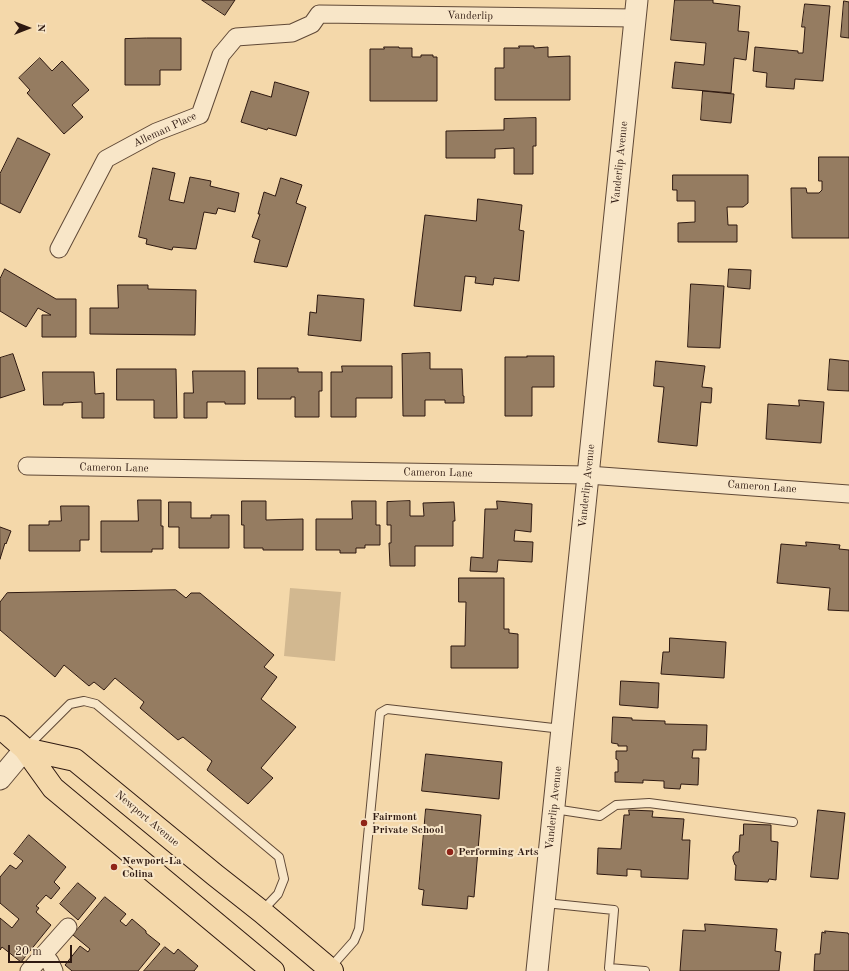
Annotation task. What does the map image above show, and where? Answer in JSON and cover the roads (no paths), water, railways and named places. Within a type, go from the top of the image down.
[{"type":"main road","name":"Newport Avenue","points":[[0,727],[25,749],[53,788],[273,971]]},
{"type":"main road","name":"Newport Avenue","points":[[25,749],[75,760],[331,970]]},
{"type":"street","name":"Vanderlip","points":[[319,7],[636,9]]},
{"type":"street","name":"Alleman Place","points":[[59,249],[106,159],[156,132],[200,115],[220,55],[236,37],[292,33],[312,24],[319,7]]},
{"type":"street","name":"Vanderlip Avenue","points":[[537,971],[636,9]]},
{"type":"street","name":"Cameron Lane","points":[[27,466],[588,475],[849,494]]},
{"type":"street","points":[[0,779],[25,749]]},
{"type":"street","points":[[29,971],[68,927]]},
{"type":"street","points":[[44,954],[54,971]]},
{"type":"lane","points":[[25,749],[70,704],[84,701],[96,704],[279,857],[284,879],[278,894],[262,912]]},
{"type":"lane","points":[[331,970],[354,941],[359,929],[380,713],[387,709],[562,730]]},
{"type":"lane","points":[[554,810],[600,816],[616,805],[649,803],[793,822]]},
{"type":"lane","points":[[545,903],[614,910],[609,968],[645,971]]},
{"type":"place","name":"Fairmont Private School","points":[[364,823]]},
{"type":"place","name":"Performing Arts","points":[[450,852]]},
{"type":"place","name":"Newport-La Colina","points":[[114,867]]}]
